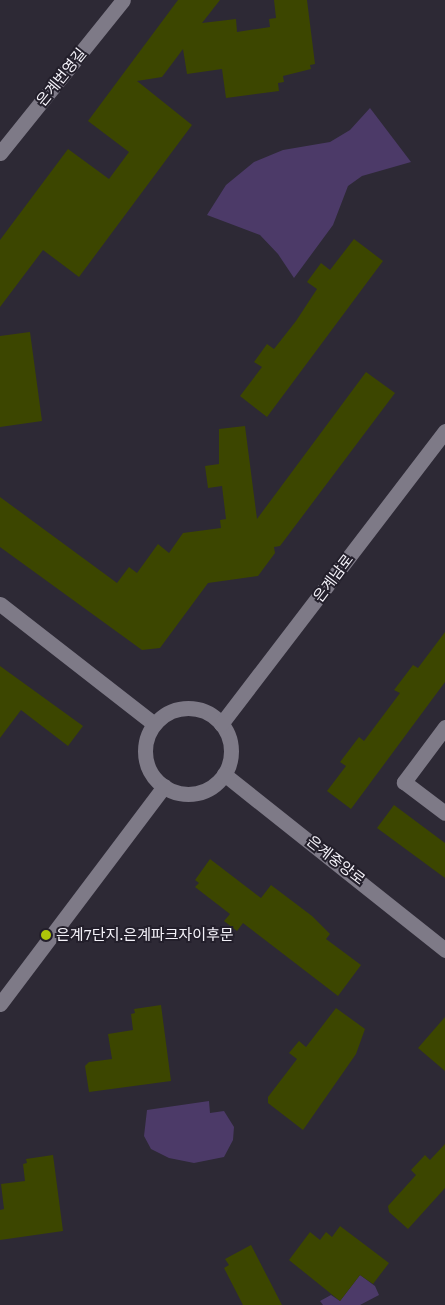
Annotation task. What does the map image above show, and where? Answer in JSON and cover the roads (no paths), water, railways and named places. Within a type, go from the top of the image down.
[{"type":"street","name":"은계번영길","points":[[0,153],[122,0]]},
{"type":"street","name":"은계남로","points":[[221,724],[445,431]]},
{"type":"street","points":[[0,604],[154,724]]},
{"type":"street","points":[[188,708],[212,715],[221,724],[230,748],[224,774],[203,791],[176,792],[164,786],[153,777],[146,757],[147,736],[154,724],[175,710],[188,708]]},
{"type":"street","points":[[445,727],[404,782],[445,813]]},
{"type":"street","name":"은계중앙로","points":[[224,774],[445,950]]},
{"type":"street","points":[[0,1004],[164,786]]},
{"type":"place","name":"은계7단지.은계파크자이후문","points":[[46,935]]}]
